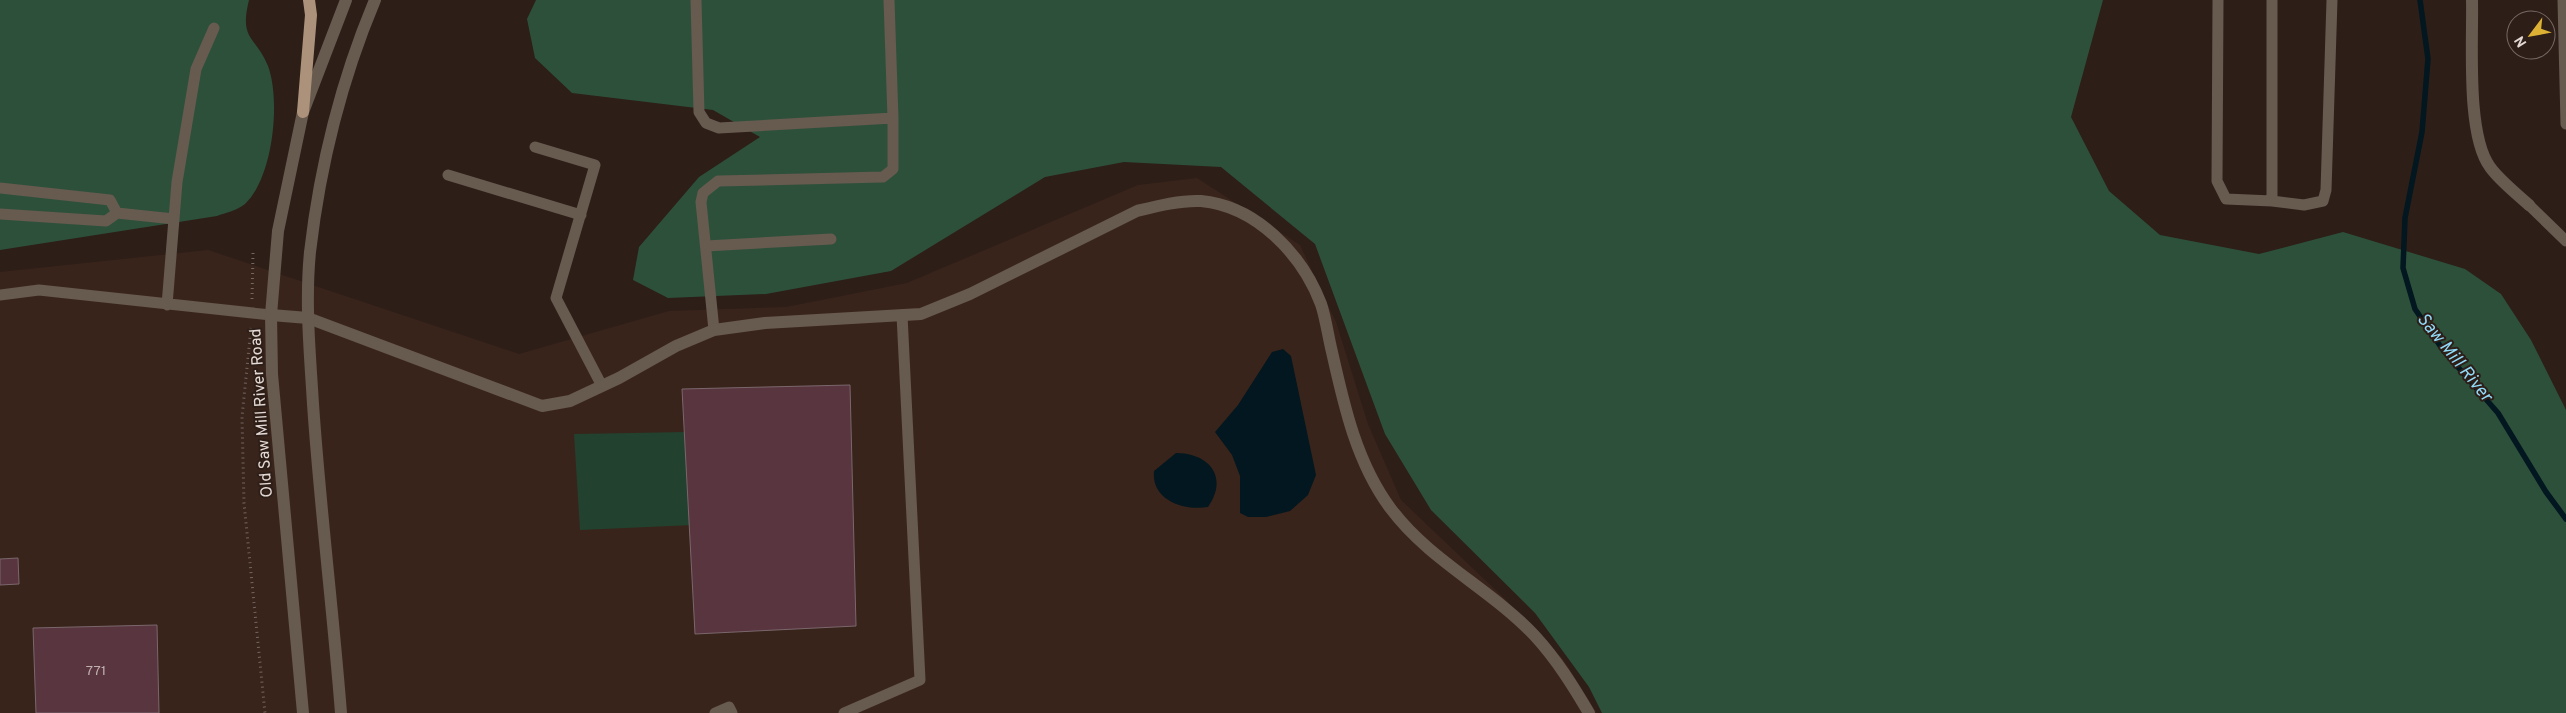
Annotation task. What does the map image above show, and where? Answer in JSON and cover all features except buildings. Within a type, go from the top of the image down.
[{"type":"main road","points":[[302,112],[311,15],[309,0]]},
{"type":"street","name":"Old Saw Mill River Road","points":[[303,713],[272,374],[271,315],[278,231],[302,112],[346,0]]},
{"type":"street","points":[[341,713],[317,461],[308,318],[310,254],[322,174],[336,114],[357,43],[375,0]]},
{"type":"street","points":[[2472,0],[2475,124],[2480,145],[2489,166],[2529,205]]},
{"type":"street","points":[[271,315],[308,318],[542,406],[570,401],[676,346],[714,330],[765,323],[921,314],[970,294],[1138,211],[1167,204],[1201,202],[1236,211],[1272,232],[1301,265],[1321,304],[1348,418],[1369,474],[1391,509],[1422,544],[1534,635],[1569,678],[1589,713]]},
{"type":"lane","points":[[696,0],[699,112],[706,123],[719,128],[893,118]]},
{"type":"lane","points":[[714,330],[702,202],[703,193],[718,181],[882,177],[893,169],[889,0]]},
{"type":"lane","points":[[2218,0],[2217,181],[2226,199],[2272,201],[2304,205],[2323,201],[2326,190],[2332,0]]},
{"type":"lane","points":[[2272,0],[2272,201]]},
{"type":"lane","points":[[2563,0],[2566,124]]},
{"type":"lane","points":[[167,305],[176,182],[196,69],[214,28]]},
{"type":"lane","points":[[535,147],[595,165],[556,298],[602,386]]},
{"type":"lane","points":[[448,175],[581,215]]},
{"type":"lane","points":[[0,188],[110,200],[117,213]]},
{"type":"lane","points":[[2529,205],[2566,241]]},
{"type":"lane","points":[[0,214],[106,221],[117,213],[174,219]]},
{"type":"lane","points":[[706,246],[832,240]]},
{"type":"lane","points":[[0,295],[39,290],[271,315]]},
{"type":"lane","points":[[844,713],[920,680],[902,314]]},
{"type":"lane","points":[[714,713],[729,707],[732,713]]},
{"type":"path","points":[[253,253],[252,314],[242,417],[244,503],[265,713]]},
{"type":"shaded area","points":[[1197,178],[1300,245],[1336,322],[1368,424],[1401,500],[1504,598],[1563,659],[1597,713],[0,713],[0,272],[208,250],[519,354],[669,311],[786,307],[907,283],[1138,185]]},
{"type":"green space","points":[[0,0],[249,0],[246,13],[247,30],[268,66],[274,99],[272,138],[268,158],[255,192],[242,206],[217,216],[0,250]]},
{"type":"green space","points":[[536,0],[2103,0],[2071,117],[2109,191],[2160,235],[2259,254],[2343,232],[2465,269],[2501,294],[2531,340],[2566,410],[2566,713],[1602,713],[1589,687],[1535,613],[1431,510],[1385,434],[1315,244],[1221,167],[1124,162],[1045,177],[891,271],[766,294],[668,298],[633,280],[639,247],[699,177],[760,137],[713,110],[572,93],[535,58],[527,19]]},
{"type":"green space","points":[[688,432],[693,525],[580,530],[574,434]]},
{"type":"water","points":[[1283,349],[1291,356],[1316,475],[1308,495],[1290,511],[1266,517],[1248,517],[1240,513],[1240,476],[1232,455],[1215,432],[1238,405],[1272,352]]},
{"type":"water","points":[[1176,453],[1198,457],[1212,469],[1216,477],[1216,486],[1214,496],[1208,507],[1199,508],[1180,505],[1163,496],[1158,489],[1154,481],[1154,471]]},
{"type":"waterway","name":"Saw Mill River","points":[[2420,0],[2428,59],[2422,132],[2405,218],[2403,268],[2415,309],[2443,350],[2498,413],[2546,492],[2566,519]]}]
